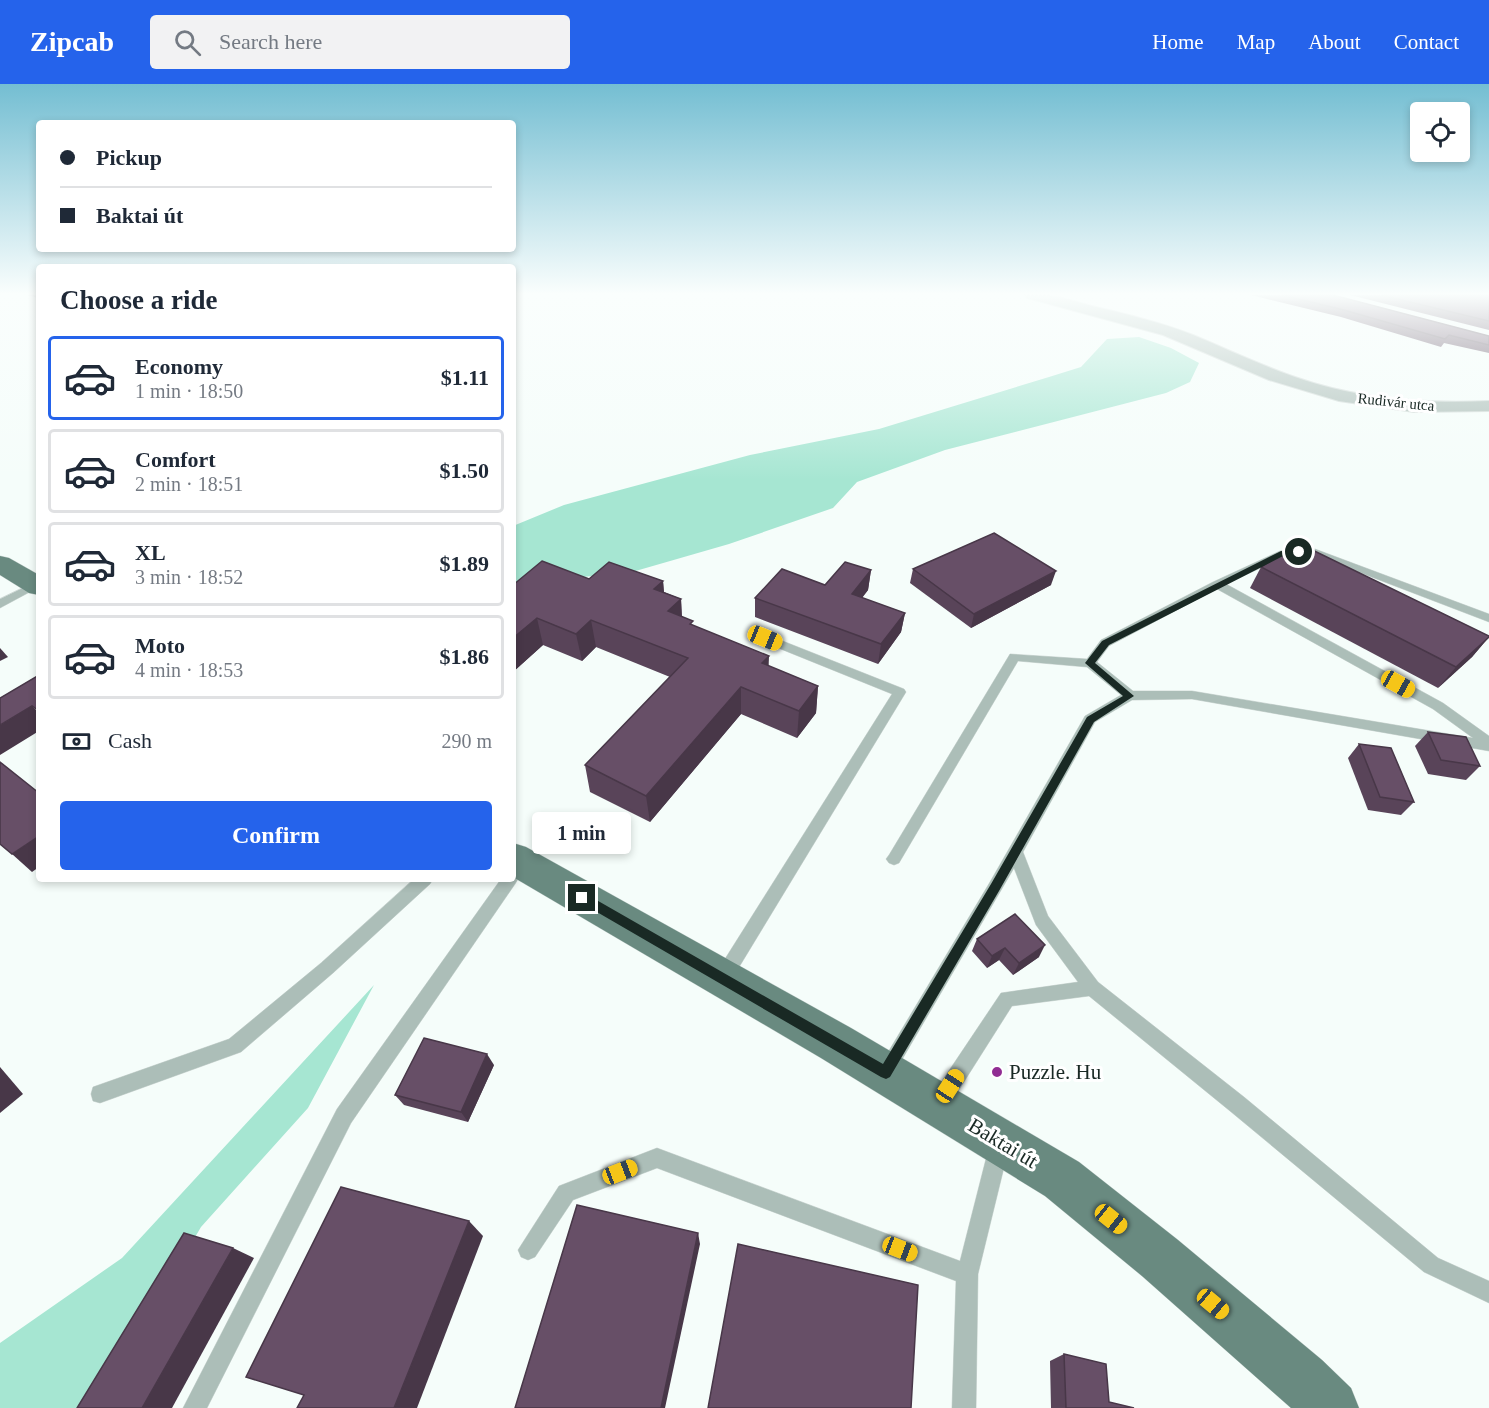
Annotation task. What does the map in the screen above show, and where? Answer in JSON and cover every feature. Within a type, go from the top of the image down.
[{"type":"main road","points":[[0,564],[36,585]]},
{"type":"main road","name":"Baktai út","points":[[516,870],[723,978],[886,1072],[1062,1179],[1160,1258],[1302,1380],[1331,1408]]},
{"type":"street","name":"Rudivár utca","points":[[1233,357],[1291,382],[1330,393],[1385,403],[1467,408],[1489,406]]},
{"type":"lane","points":[[1090,663],[1106,643],[1217,584],[1284,553],[1315,552],[1489,618]]},
{"type":"lane","points":[[1217,584],[1438,706],[1489,745]]},
{"type":"lane","points":[[0,604],[36,586]]},
{"type":"lane","points":[[723,978],[900,693],[765,638]]},
{"type":"lane","points":[[894,860],[1014,657],[1090,663],[1130,696]]},
{"type":"lane","points":[[886,1072],[1090,719],[1130,696],[1192,695],[1489,745]]},
{"type":"lane","points":[[1015,852],[1041,920],[1092,988],[1237,1104],[1431,1265],[1489,1292]]},
{"type":"lane","points":[[100,1094],[234,1046],[327,968],[422,882]]},
{"type":"lane","points":[[195,1408],[344,1116],[505,882]]},
{"type":"lane","points":[[939,1104],[1007,999],[1092,988]]},
{"type":"lane","points":[[964,1408],[967,1274],[1000,1141]]},
{"type":"lane","points":[[528,1250],[566,1193],[657,1158],[967,1274]]},
{"type":"green space","points":[[1090,357],[1187,357],[1199,363],[1190,382],[1166,393],[945,450],[857,482],[833,508],[729,544],[632,572],[516,584],[516,525],[564,505],[750,455],[879,429],[1081,367]]},
{"type":"green space","points":[[374,985],[308,1108],[201,1227],[95,1408],[0,1408],[0,1343],[122,1258]]},
{"type":"building","points":[[994,533],[1056,571],[974,614],[913,569]]},
{"type":"building","points":[[1298,543],[1489,637],[1456,667],[1261,567]]},
{"type":"building","points":[[542,561],[589,579],[609,562],[663,581],[654,589],[681,599],[668,611],[693,621],[690,624],[769,656],[762,663],[818,686],[799,711],[741,687],[646,796],[585,765],[688,658],[591,620],[576,634],[537,618],[516,636],[516,583]]},
{"type":"building","points":[[845,562],[871,570],[852,594],[905,613],[881,644],[755,598],[782,569],[825,585]]},
{"type":"building","points":[[36,677],[36,709],[32,706],[0,725],[0,698]]},
{"type":"building","points":[[1428,732],[1466,737],[1480,766],[1441,760]]},
{"type":"building","points":[[1359,744],[1391,748],[1414,802],[1380,797]]},
{"type":"building","points":[[0,762],[36,791],[36,838],[12,854],[0,844]]},
{"type":"building","points":[[1015,914],[1045,945],[1019,963],[1005,948],[992,956],[977,939]]},
{"type":"building","points":[[424,1038],[487,1054],[461,1112],[395,1095]]},
{"type":"building","points":[[341,1187],[469,1221],[394,1408],[297,1408],[304,1395],[246,1377]]},
{"type":"building","points":[[577,1205],[698,1233],[661,1408],[515,1408]]},
{"type":"building","points":[[184,1233],[233,1248],[142,1408],[77,1408]]},
{"type":"building","points":[[738,1244],[918,1285],[911,1408],[708,1408]]},
{"type":"building","points":[[1064,1354],[1106,1364],[1109,1402],[1134,1408],[1066,1408]]},
{"type":"place","name":"Puzzle. Hu","points":[[997,1072]]},
{"type":"route","points":[[582,898],[886,1072],[995,887],[1090,719],[1130,696],[1090,663],[1106,643],[1217,584],[1284,553],[1299,552]]}]
